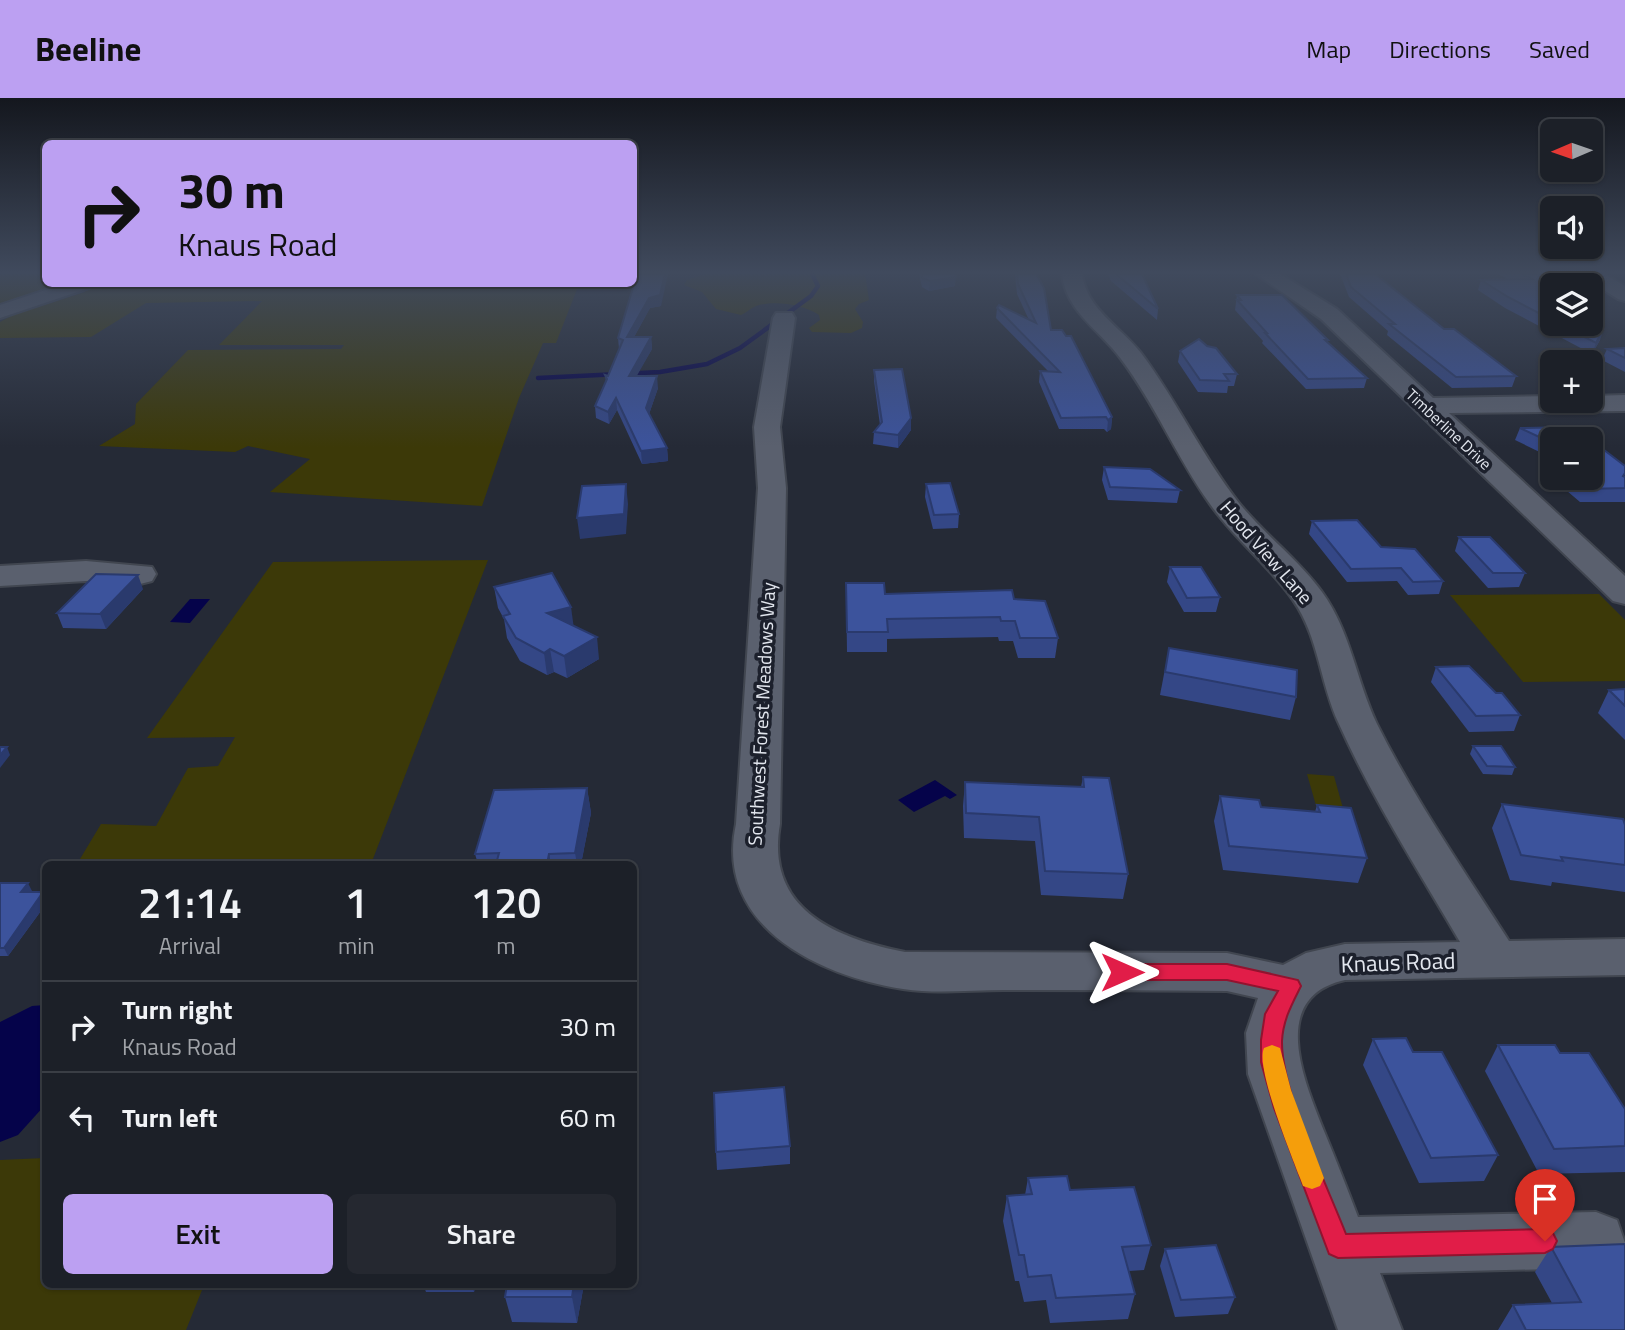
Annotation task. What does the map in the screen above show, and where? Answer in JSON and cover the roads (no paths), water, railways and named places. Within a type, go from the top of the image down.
[{"type":"street","name":"Southwest Forest Meadows Way","points":[[782,331],[767,427],[771,502],[758,824],[753,852],[757,875],[767,897],[791,924],[834,952],[905,971],[1227,972],[1291,986]]},
{"type":"street","name":"Hood View Lane","points":[[1109,331],[1128,351],[1218,496],[1239,523],[1288,571],[1308,595],[1326,629],[1345,692],[1366,740],[1495,959]]},
{"type":"street","name":"Timberline Drive","points":[[1347,331],[1625,594]]},
{"type":"street","points":[[1424,406],[1625,403]]},
{"type":"street","points":[[0,576],[86,571],[140,574]]},
{"type":"street","name":"Knaus Road","points":[[1291,986],[1303,974],[1334,964],[1625,957]]},
{"type":"street","points":[[1291,986],[1276,1014],[1271,1040],[1272,1062],[1286,1108],[1370,1330]]},
{"type":"street","points":[[1338,1246],[1596,1240]]},
{"type":"waterway","points":[[538,378],[660,372],[707,364],[740,348],[763,331]]}]
